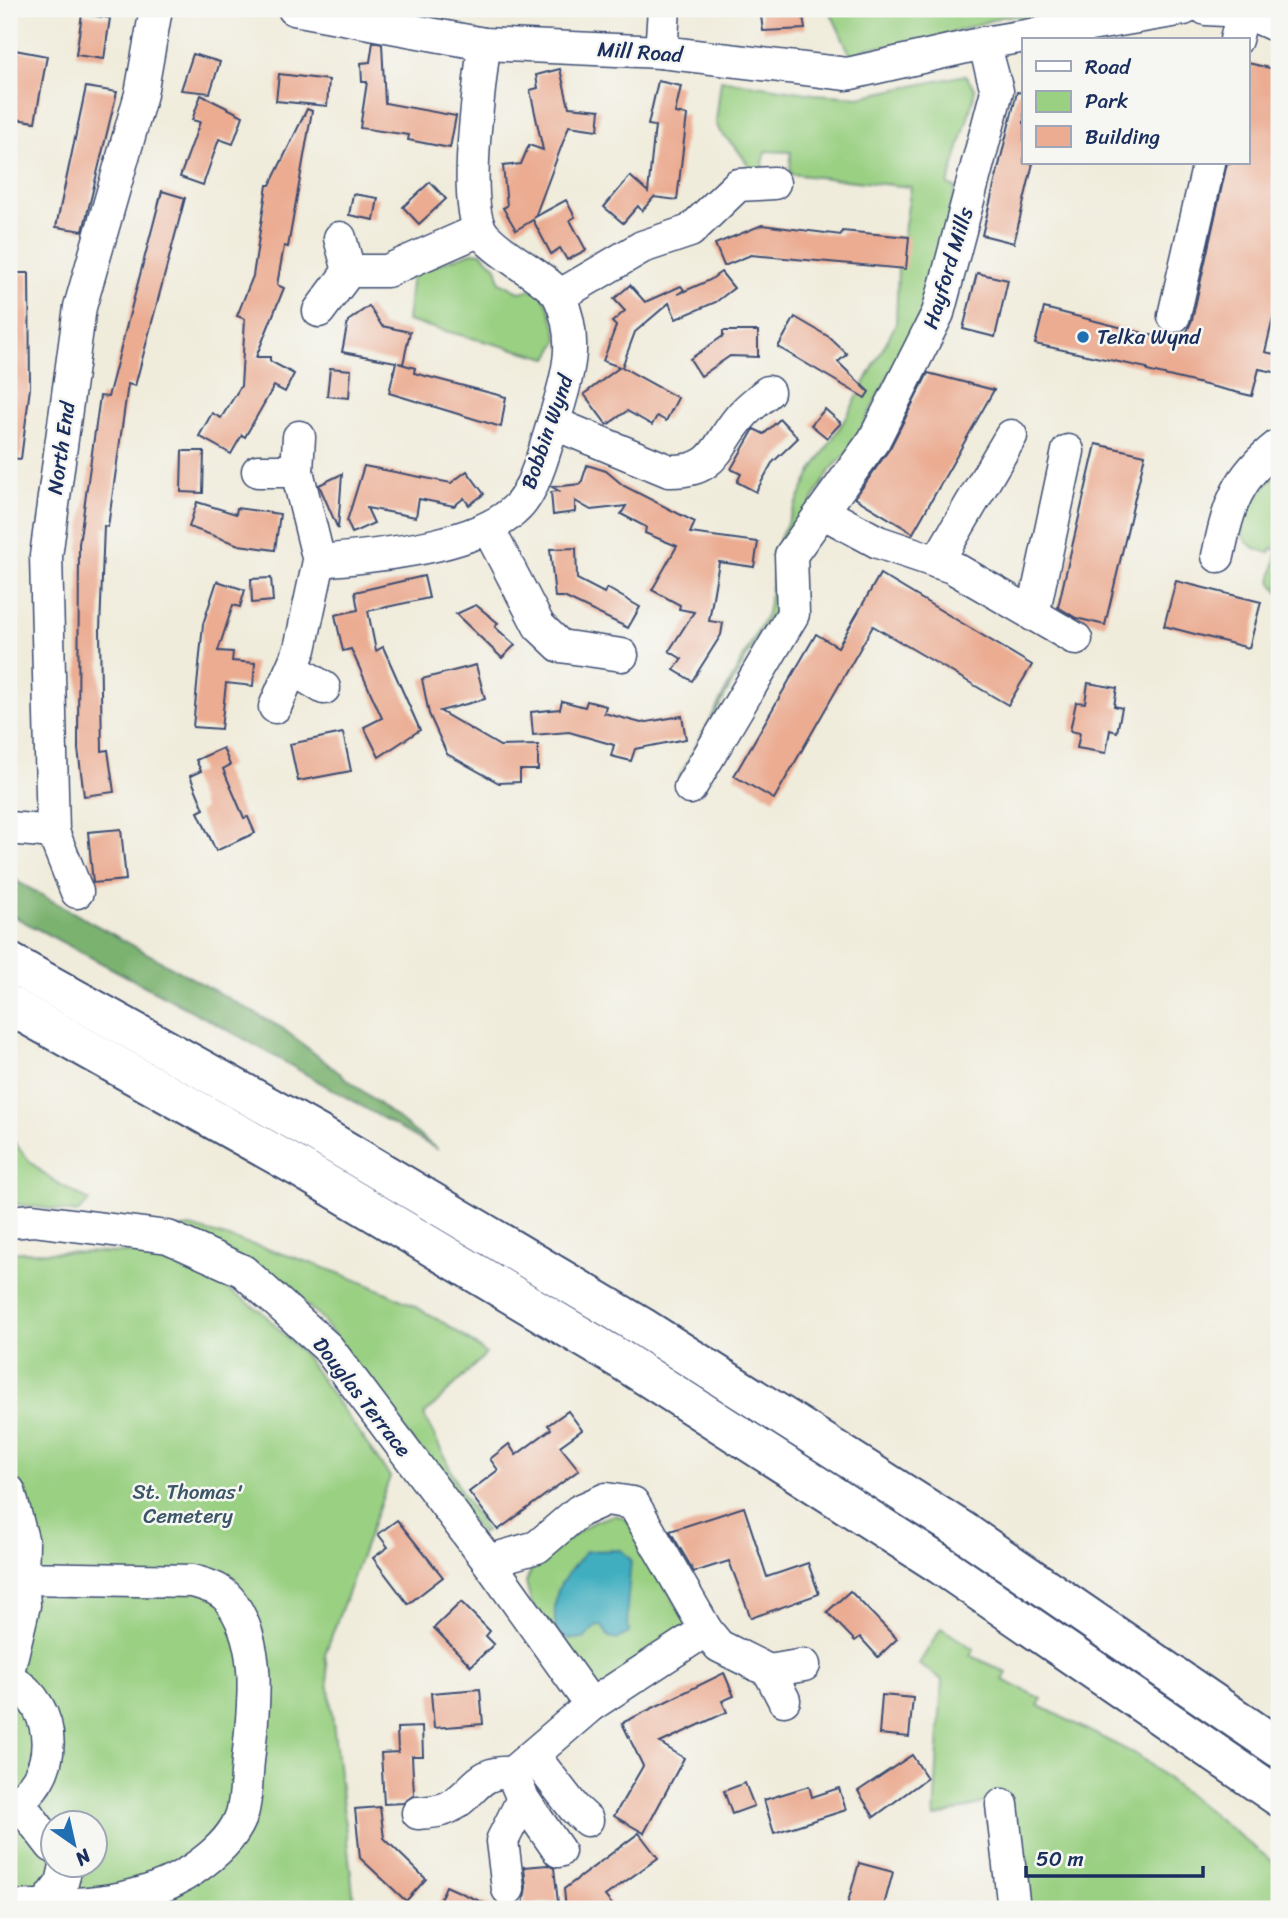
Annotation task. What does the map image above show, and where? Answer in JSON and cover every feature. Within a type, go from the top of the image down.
[{"type":"highway","points":[[9,962],[316,1133],[642,1327],[961,1530],[1279,1748]]},
{"type":"highway","points":[[9,1005],[300,1168],[624,1361],[941,1564],[1279,1797]]},
{"type":"street","name":"North End","points":[[77,892],[52,832],[48,542],[79,307],[141,94],[156,9]]},
{"type":"street","name":"Mill Road","points":[[294,9],[484,44],[661,52],[847,74],[984,43],[1184,9]]},
{"type":"street","points":[[661,52],[664,9]]},
{"type":"street","points":[[1206,9],[1240,26],[1279,27]]},
{"type":"street","name":"Hayford Mills","points":[[690,788],[793,614],[791,555],[824,513],[874,440],[938,313],[997,91],[984,43]]},
{"type":"street","points":[[484,44],[473,192],[480,230],[559,296],[642,247],[690,231],[733,173],[774,183]]},
{"type":"street","points":[[1174,316],[1209,164]]},
{"type":"street","points":[[349,271],[387,271],[480,230]]},
{"type":"street","points":[[340,238],[349,271]]},
{"type":"street","points":[[319,311],[349,271]]},
{"type":"street","name":"Bobbin Wynd","points":[[319,561],[378,555],[488,530],[510,515],[526,496],[553,424],[572,354],[570,333],[559,296]]},
{"type":"street","points":[[553,424],[669,471],[687,471],[705,466],[721,449],[743,413],[768,392]]},
{"type":"street","points":[[937,562],[1012,436]]},
{"type":"street","points":[[275,707],[300,649],[319,561],[297,471],[299,437]]},
{"type":"street","points":[[1223,558],[1229,504],[1258,462],[1279,445]]},
{"type":"street","points":[[1033,615],[1068,451]]},
{"type":"street","points":[[258,471],[297,471]]},
{"type":"street","points":[[824,513],[878,542],[952,567],[1076,639]]},
{"type":"street","points":[[488,530],[539,626],[560,646],[622,655]]},
{"type":"street","points":[[293,669],[324,688]]},
{"type":"street","points":[[9,828],[52,832]]},
{"type":"street","name":"Douglas Terrace","points":[[9,1222],[33,1220],[167,1237],[243,1272],[328,1348],[488,1561],[591,1705]]},
{"type":"street","points":[[9,1491],[23,1543],[15,1578],[24,1605],[9,1668]]},
{"type":"street","points":[[488,1561],[537,1547],[579,1511],[607,1499],[633,1503],[706,1630],[719,1646],[769,1671],[784,1700]]},
{"type":"street","points":[[9,1907],[85,1905],[129,1898],[174,1880],[202,1863],[227,1840],[241,1816],[247,1788],[253,1673],[251,1652],[241,1621],[233,1604],[219,1590],[193,1581],[15,1578]]},
{"type":"street","points":[[508,1889],[502,1841],[523,1776],[591,1705],[706,1630]]},
{"type":"street","points":[[769,1671],[804,1665]]},
{"type":"street","points":[[9,1679],[20,1686],[39,1707],[47,1725],[49,1743],[43,1772],[36,1784],[13,1804],[38,1831]]},
{"type":"street","points":[[418,1813],[451,1807],[481,1779],[493,1772],[523,1776],[574,1808],[587,1820]]},
{"type":"street","points":[[523,1776],[559,1851]]},
{"type":"street","points":[[1002,1805],[1014,1909]]},
{"type":"street","points":[[45,1906],[63,1880]]},
{"type":"green space","points":[[829,9],[1042,9],[1040,17],[1004,16],[925,42],[868,48],[851,56]]},
{"type":"green space","points":[[965,75],[975,89],[973,100],[948,185],[956,188],[922,311],[849,452],[831,469],[803,517],[781,605],[768,619],[679,778],[767,613],[780,538],[812,471],[847,416],[896,324],[898,269],[911,187],[790,174],[791,152],[765,151],[762,172],[751,169],[737,149],[720,132],[716,122],[721,80],[814,94],[859,97]]},
{"type":"green space","points":[[472,252],[482,253],[496,267],[500,282],[519,292],[537,289],[542,294],[551,313],[558,341],[548,358],[407,321],[412,274]]},
{"type":"green space","points":[[1279,472],[1279,593],[1271,581],[1278,550],[1272,548],[1270,553],[1253,547],[1244,538],[1242,528],[1244,517],[1251,505]]},
{"type":"green space","points":[[9,870],[18,882],[282,1028],[438,1150],[239,1036],[9,914]]},
{"type":"green space","points":[[9,1134],[26,1157],[44,1174],[90,1201],[77,1213],[9,1203]]},
{"type":"green space","points":[[191,1227],[306,1261],[385,1292],[422,1310],[486,1354],[424,1415],[463,1495],[486,1531],[481,1534],[318,1314],[266,1276],[177,1229]]},
{"type":"green space","name":"St. Thomas' Cemetery","points":[[9,1252],[155,1253],[207,1276],[261,1311],[304,1355],[390,1477],[325,1654],[355,1909],[9,1909]]},
{"type":"green space","points":[[614,1515],[626,1518],[692,1632],[596,1693],[532,1606],[526,1582],[534,1564],[593,1522]]},
{"type":"green space","points":[[941,1628],[974,1649],[970,1655],[1007,1673],[1003,1680],[1042,1699],[1038,1705],[1139,1756],[1279,1867],[1279,1909],[1025,1909],[1009,1795],[934,1818],[942,1680],[919,1664]]},
{"type":"water","points":[[621,1550],[631,1560],[627,1608],[629,1633],[618,1639],[609,1637],[602,1626],[595,1627],[584,1639],[569,1639],[556,1632],[556,1596],[570,1571],[586,1551]]},
{"type":"building","points":[[760,9],[802,9],[805,29],[763,31]]},
{"type":"building","points":[[82,14],[110,18],[104,59],[76,55]]},
{"type":"building","points":[[373,42],[382,44],[385,103],[456,116],[450,148],[408,140],[409,135],[360,128],[367,82],[362,82],[361,63],[370,62]]},
{"type":"building","points":[[15,50],[47,56],[35,122],[9,118],[9,85]]},
{"type":"building","points":[[193,54],[220,62],[210,93],[181,90]]},
{"type":"building","points":[[1250,63],[1279,70],[1279,293],[1265,352],[1279,355],[1279,373],[1259,369],[1252,396],[1147,371],[1147,368],[1035,344],[1044,308],[1155,336],[1156,332],[1184,339],[1192,320],[1227,164],[1250,164]]},
{"type":"building","points":[[560,69],[569,107],[600,110],[598,130],[569,126],[535,217],[566,200],[575,217],[570,220],[586,250],[567,260],[560,248],[551,254],[533,220],[516,230],[503,208],[507,206],[503,166],[521,164],[529,145],[543,150],[530,90],[538,88],[536,75]]},
{"type":"building","points":[[279,74],[329,80],[327,106],[276,101]]},
{"type":"building","points":[[658,81],[681,86],[675,113],[687,115],[677,200],[654,197],[642,211],[638,206],[623,223],[604,207],[630,176],[648,192],[655,126],[648,125]]},
{"type":"building","points":[[86,87],[117,92],[83,231],[56,227]]},
{"type":"building","points":[[1017,92],[1022,93],[1022,164],[1033,164],[1014,243],[982,235]]},
{"type":"building","points":[[201,95],[243,116],[233,144],[219,139],[203,185],[180,177],[200,122],[192,120]]},
{"type":"building","points":[[307,109],[312,111],[288,247],[284,246],[277,285],[284,288],[256,357],[270,357],[270,361],[294,374],[285,392],[274,386],[245,437],[242,435],[231,454],[199,436],[212,413],[221,418],[241,386],[245,319],[237,316],[253,276],[267,185],[270,185]]},
{"type":"building","points":[[430,182],[446,199],[419,224],[403,207]]},
{"type":"building","points":[[162,191],[185,198],[135,386],[128,384],[108,527],[104,526],[100,630],[102,751],[108,750],[114,792],[84,796],[78,749],[79,544],[100,396],[108,397]]},
{"type":"building","points":[[353,194],[378,198],[374,220],[349,215]]},
{"type":"building","points":[[762,225],[841,235],[842,231],[909,237],[906,269],[751,255],[724,266],[715,244]]},
{"type":"building","points":[[721,272],[734,288],[716,302],[676,319],[669,303],[635,332],[622,367],[678,398],[666,421],[657,416],[652,425],[627,411],[607,425],[584,394],[620,367],[603,361],[616,326],[612,322],[625,311],[614,299],[630,285],[645,302],[681,286],[684,290],[678,294],[710,280]]},
{"type":"building","points":[[9,273],[29,273],[30,388],[21,459],[9,458]]},
{"type":"building","points":[[977,273],[1008,280],[995,337],[963,329]]},
{"type":"building","points":[[369,306],[382,326],[410,332],[403,364],[398,363],[415,368],[414,373],[506,397],[501,427],[389,393],[396,362],[342,352],[348,321]]},
{"type":"building","points":[[795,317],[829,337],[847,354],[838,362],[869,392],[865,398],[778,347]]},
{"type":"building","points":[[723,331],[758,331],[758,357],[730,356],[701,376],[690,359],[723,336]]},
{"type":"building","points":[[330,368],[351,370],[349,398],[327,396]]},
{"type":"building","points":[[928,373],[994,390],[913,533],[855,498],[890,448]]},
{"type":"building","points":[[825,409],[841,423],[827,438],[811,425]]},
{"type":"building","points":[[780,419],[798,438],[772,463],[756,492],[737,482],[741,474],[731,469],[754,429],[764,434]]},
{"type":"building","points":[[1096,444],[1145,455],[1105,625],[1076,618],[1058,607]]},
{"type":"building","points":[[182,451],[204,451],[203,493],[181,492]]},
{"type":"building","points":[[587,465],[606,471],[624,486],[695,522],[690,533],[758,542],[754,567],[719,562],[709,621],[723,623],[721,635],[692,681],[674,670],[682,659],[669,651],[694,612],[679,609],[680,605],[652,590],[677,546],[645,533],[646,527],[621,514],[626,506],[591,510],[575,501],[575,512],[553,515],[551,492],[559,491],[552,487],[581,484]]},
{"type":"building","points":[[364,466],[451,483],[467,471],[484,494],[469,505],[464,498],[454,506],[419,499],[416,517],[367,508],[374,523],[352,533],[347,521]]},
{"type":"building","points":[[342,474],[338,529],[319,485]]},
{"type":"building","points":[[197,502],[236,514],[237,508],[280,514],[275,550],[239,545],[189,527]]},
{"type":"building","points":[[576,548],[577,579],[604,593],[607,588],[640,607],[628,628],[564,597],[555,597],[550,549]]},
{"type":"building","points":[[880,574],[1032,665],[1008,705],[873,626],[774,799],[734,776],[816,634],[838,647]]},
{"type":"building","points":[[424,576],[429,598],[368,611],[376,651],[383,647],[420,730],[379,757],[364,727],[382,718],[351,649],[343,651],[335,615],[358,610],[355,592]]},
{"type":"building","points":[[271,578],[273,601],[252,603],[251,579]]},
{"type":"building","points":[[217,581],[245,590],[240,607],[233,605],[218,651],[233,652],[232,661],[255,663],[253,686],[226,683],[221,729],[193,727],[203,624]]},
{"type":"building","points":[[1176,581],[1261,602],[1249,648],[1164,626]]},
{"type":"building","points":[[476,605],[498,623],[495,627],[515,645],[502,658],[456,614]]},
{"type":"building","points":[[476,665],[485,699],[440,711],[500,746],[538,745],[538,770],[520,770],[520,782],[499,783],[447,754],[429,714],[422,679]]},
{"type":"building","points":[[1088,683],[1117,688],[1114,706],[1122,708],[1117,732],[1110,730],[1106,753],[1077,748],[1080,733],[1070,731],[1076,702],[1085,703]]},
{"type":"building","points":[[562,701],[585,707],[587,701],[606,706],[604,713],[641,723],[682,716],[686,739],[635,749],[631,761],[611,756],[614,745],[569,732],[533,735],[531,712],[560,709]]},
{"type":"building","points":[[343,733],[351,771],[298,781],[290,744]]},
{"type":"building","points":[[223,748],[230,765],[223,769],[244,818],[248,817],[255,833],[216,851],[198,812],[204,809],[190,776],[201,771],[196,760]]},
{"type":"building","points":[[121,829],[126,880],[93,883],[88,832]]},
{"type":"building","points":[[568,1411],[582,1430],[560,1446],[579,1470],[498,1530],[469,1492],[498,1470],[490,1459],[509,1444],[516,1455],[551,1429],[548,1425]]},
{"type":"building","points":[[744,1507],[767,1577],[808,1563],[819,1594],[751,1618],[729,1561],[694,1572],[670,1531]]},
{"type":"building","points":[[397,1520],[443,1577],[408,1604],[373,1558],[388,1547],[378,1534]]},
{"type":"building","points":[[850,1591],[897,1639],[878,1657],[860,1637],[855,1641],[827,1612]]},
{"type":"building","points":[[461,1602],[490,1631],[486,1636],[494,1644],[471,1666],[434,1628]]},
{"type":"building","points":[[724,1673],[734,1696],[722,1701],[727,1712],[660,1743],[684,1758],[644,1833],[614,1816],[643,1766],[622,1723]]},
{"type":"building","points":[[480,1689],[483,1724],[434,1728],[431,1693]]},
{"type":"building","points":[[882,1695],[913,1698],[909,1737],[879,1734]]},
{"type":"building","points":[[422,1727],[423,1756],[412,1756],[414,1795],[403,1803],[384,1804],[381,1753],[398,1752],[397,1728]]},
{"type":"building","points":[[912,1755],[927,1778],[874,1817],[858,1791]]},
{"type":"building","points":[[745,1783],[754,1806],[732,1814],[724,1791]]},
{"type":"building","points":[[809,1786],[812,1797],[839,1788],[846,1810],[774,1833],[764,1800]]},
{"type":"building","points":[[380,1807],[384,1838],[426,1879],[406,1901],[360,1858],[355,1809]]},
{"type":"building","points":[[639,1833],[658,1858],[605,1896],[614,1907],[566,1909],[564,1889]]},
{"type":"building","points":[[859,1863],[893,1872],[883,1909],[846,1909]]},
{"type":"building","points":[[548,1865],[554,1868],[558,1902],[523,1905],[526,1887],[524,1867]]},
{"type":"building","points":[[446,1886],[497,1909],[436,1909]]},
{"type":"place","name":"Telka Wynd","points":[[1083,337]]}]
